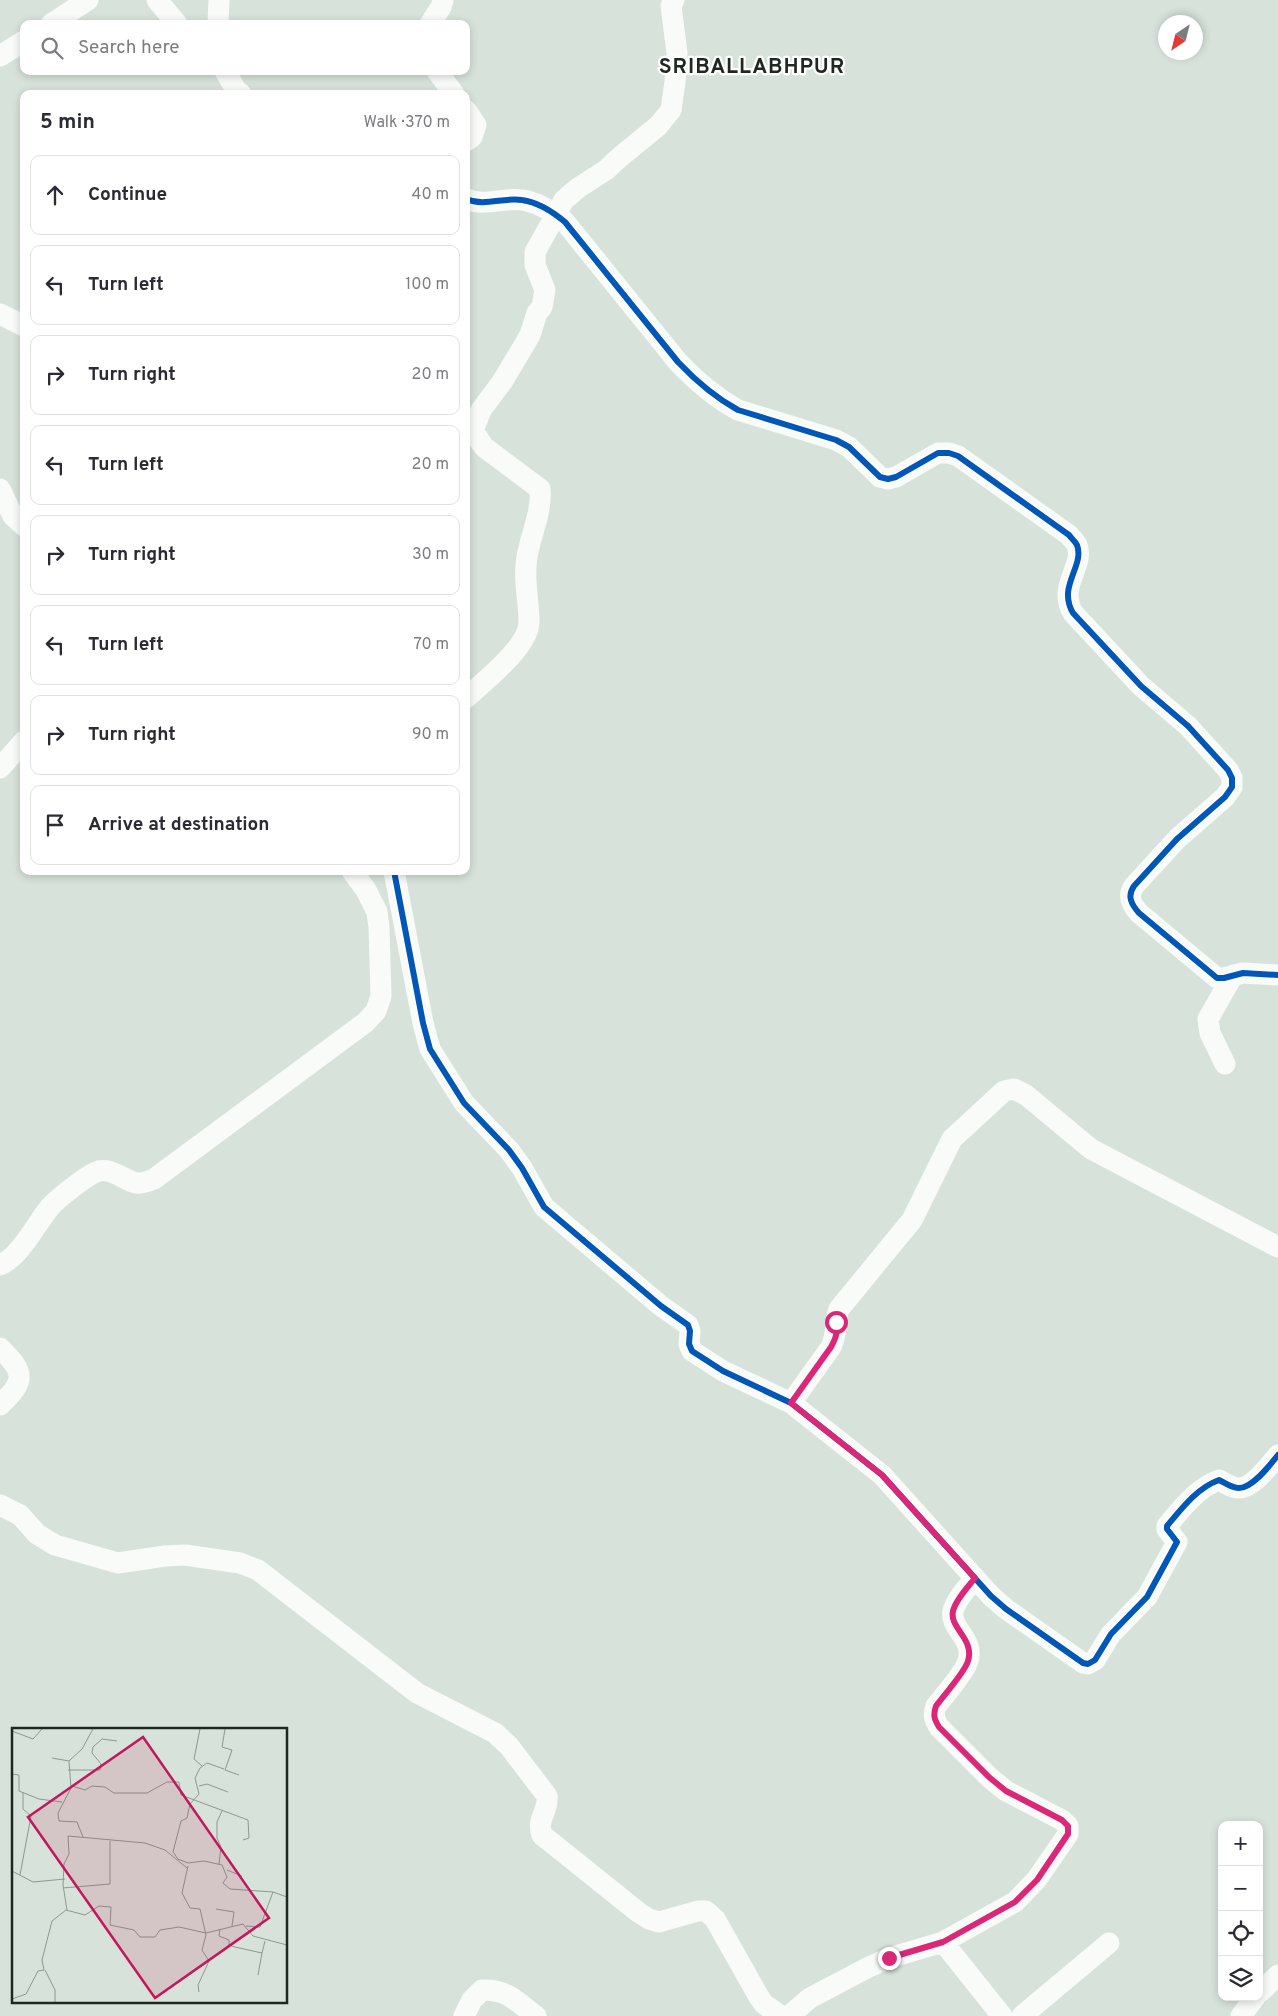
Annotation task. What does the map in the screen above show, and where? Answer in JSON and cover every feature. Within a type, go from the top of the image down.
[{"type":"street","points":[[57,20],[88,0]]},
{"type":"street","points":[[157,0],[173,20]]},
{"type":"street","points":[[218,20],[219,0]]},
{"type":"street","points":[[433,20],[443,0]]},
{"type":"street","points":[[470,694],[500,668],[524,636],[529,624],[526,584],[527,557],[541,502],[540,489],[484,447],[473,431],[481,410],[502,382],[530,335],[537,312],[542,306],[545,290],[535,265],[535,252],[564,200],[578,188],[606,170],[658,126],[670,110],[676,82],[677,53],[671,6],[674,0]]},
{"type":"street","points":[[0,56],[20,44]]},
{"type":"street","points":[[227,75],[236,90]]},
{"type":"street","points":[[440,75],[451,90]]},
{"type":"street","points":[[470,116],[476,125],[470,138]]},
{"type":"street","points":[[470,200],[484,204],[520,200],[556,214],[678,362],[727,404],[738,410],[836,440],[849,447],[880,476],[888,480],[938,453],[949,453],[958,456],[1069,535],[1077,545],[1078,555],[1067,594],[1067,604],[1073,613],[1141,686],[1188,726],[1228,770],[1232,778],[1232,787],[1225,797],[1177,839],[1134,886],[1131,891],[1130,900],[1139,913],[1217,978],[1242,973],[1278,975]]},
{"type":"street","points":[[0,314],[20,324]]},
{"type":"street","points":[[0,489],[13,516],[20,522]]},
{"type":"street","points":[[0,768],[20,746]]},
{"type":"street","points":[[0,1265],[12,1258],[58,1199],[96,1172],[114,1173],[136,1183],[145,1183],[154,1179],[371,1017],[376,1011],[382,996],[379,927],[373,904],[355,875]]},
{"type":"street","points":[[395,875],[426,1038],[434,1059],[464,1103],[509,1150],[522,1168],[537,1197],[553,1216],[661,1306],[688,1325],[690,1331],[689,1344],[692,1351],[723,1371],[791,1403],[882,1475],[975,1578],[1006,1609],[1083,1663],[1092,1663],[1111,1634],[1147,1597],[1158,1581],[1177,1542],[1167,1529],[1169,1523],[1203,1488],[1219,1480],[1235,1488],[1246,1486],[1259,1477],[1278,1455]]},
{"type":"street","points":[[1225,1064],[1210,1033],[1208,1019],[1233,975]]},
{"type":"street","points":[[791,1403],[834,1342],[839,1309],[912,1220],[952,1139],[1004,1091],[1014,1089],[1026,1095],[1078,1140],[1092,1149],[1278,1247]]},
{"type":"street","points":[[0,1348],[12,1360],[20,1374],[18,1385],[12,1394],[0,1405]]},
{"type":"street","points":[[0,1505],[20,1515],[37,1534],[55,1545],[118,1563],[184,1555],[240,1563],[258,1570],[416,1693],[495,1733],[509,1746],[547,1796],[548,1803],[539,1826],[542,1835],[638,1912],[649,1919],[659,1922],[698,1911],[706,1911],[715,1919],[764,2004],[781,2016]]},
{"type":"street","points":[[789,2016],[810,1998],[867,1968],[889,1958],[943,1942],[1024,1895],[1037,1880],[1068,1834],[1068,1826],[1062,1820],[1006,1791],[990,1778],[939,1727],[934,1719],[936,1706],[968,1663],[970,1650],[968,1642],[954,1621],[953,1612],[959,1599],[975,1578]]},
{"type":"street","points":[[943,1942],[1002,2016]]},
{"type":"street","points":[[1022,2016],[1109,1943]]},
{"type":"street","points":[[1263,1989],[1278,1975]]},
{"type":"street","points":[[464,2016],[472,2000],[482,1990],[495,1990],[506,1994],[536,2016]]},
{"type":"street","points":[[1241,2016],[1251,2001]]},
{"type":"cycle path","points":[[470,200],[487,202],[515,199],[528,201],[545,208],[560,218],[678,362],[706,388],[738,410],[836,440],[849,447],[880,477],[888,479],[896,477],[938,453],[949,453],[958,456],[1069,535],[1077,545],[1078,553],[1078,561],[1069,585],[1068,594],[1073,613],[1141,686],[1188,726],[1228,770],[1232,778],[1232,787],[1225,797],[1177,839],[1134,886],[1130,897],[1132,903],[1139,913],[1217,978],[1243,973],[1278,975]]},
{"type":"cycle path","points":[[395,875],[423,1023],[430,1049],[464,1103],[509,1150],[522,1168],[544,1207],[661,1306],[688,1325],[690,1331],[689,1344],[692,1351],[723,1371],[791,1403],[882,1475],[991,1596],[1006,1609],[1083,1663],[1088,1664],[1095,1660],[1111,1634],[1147,1597],[1177,1542],[1167,1529],[1167,1526],[1184,1506],[1197,1493],[1219,1480],[1236,1488],[1249,1485],[1260,1476],[1278,1455]]},
{"type":"district","name":"SRIBALLABHPUR","points":[[752,66]]},
{"type":"route","points":[[836,1322],[836,1338],[791,1403],[866,1460],[882,1475],[975,1578],[959,1599],[953,1612],[954,1621],[968,1642],[970,1650],[968,1663],[936,1706],[934,1719],[939,1727],[990,1778],[1006,1791],[1062,1820],[1068,1826],[1068,1834],[1037,1880],[1015,1902],[943,1942],[889,1958]]}]
